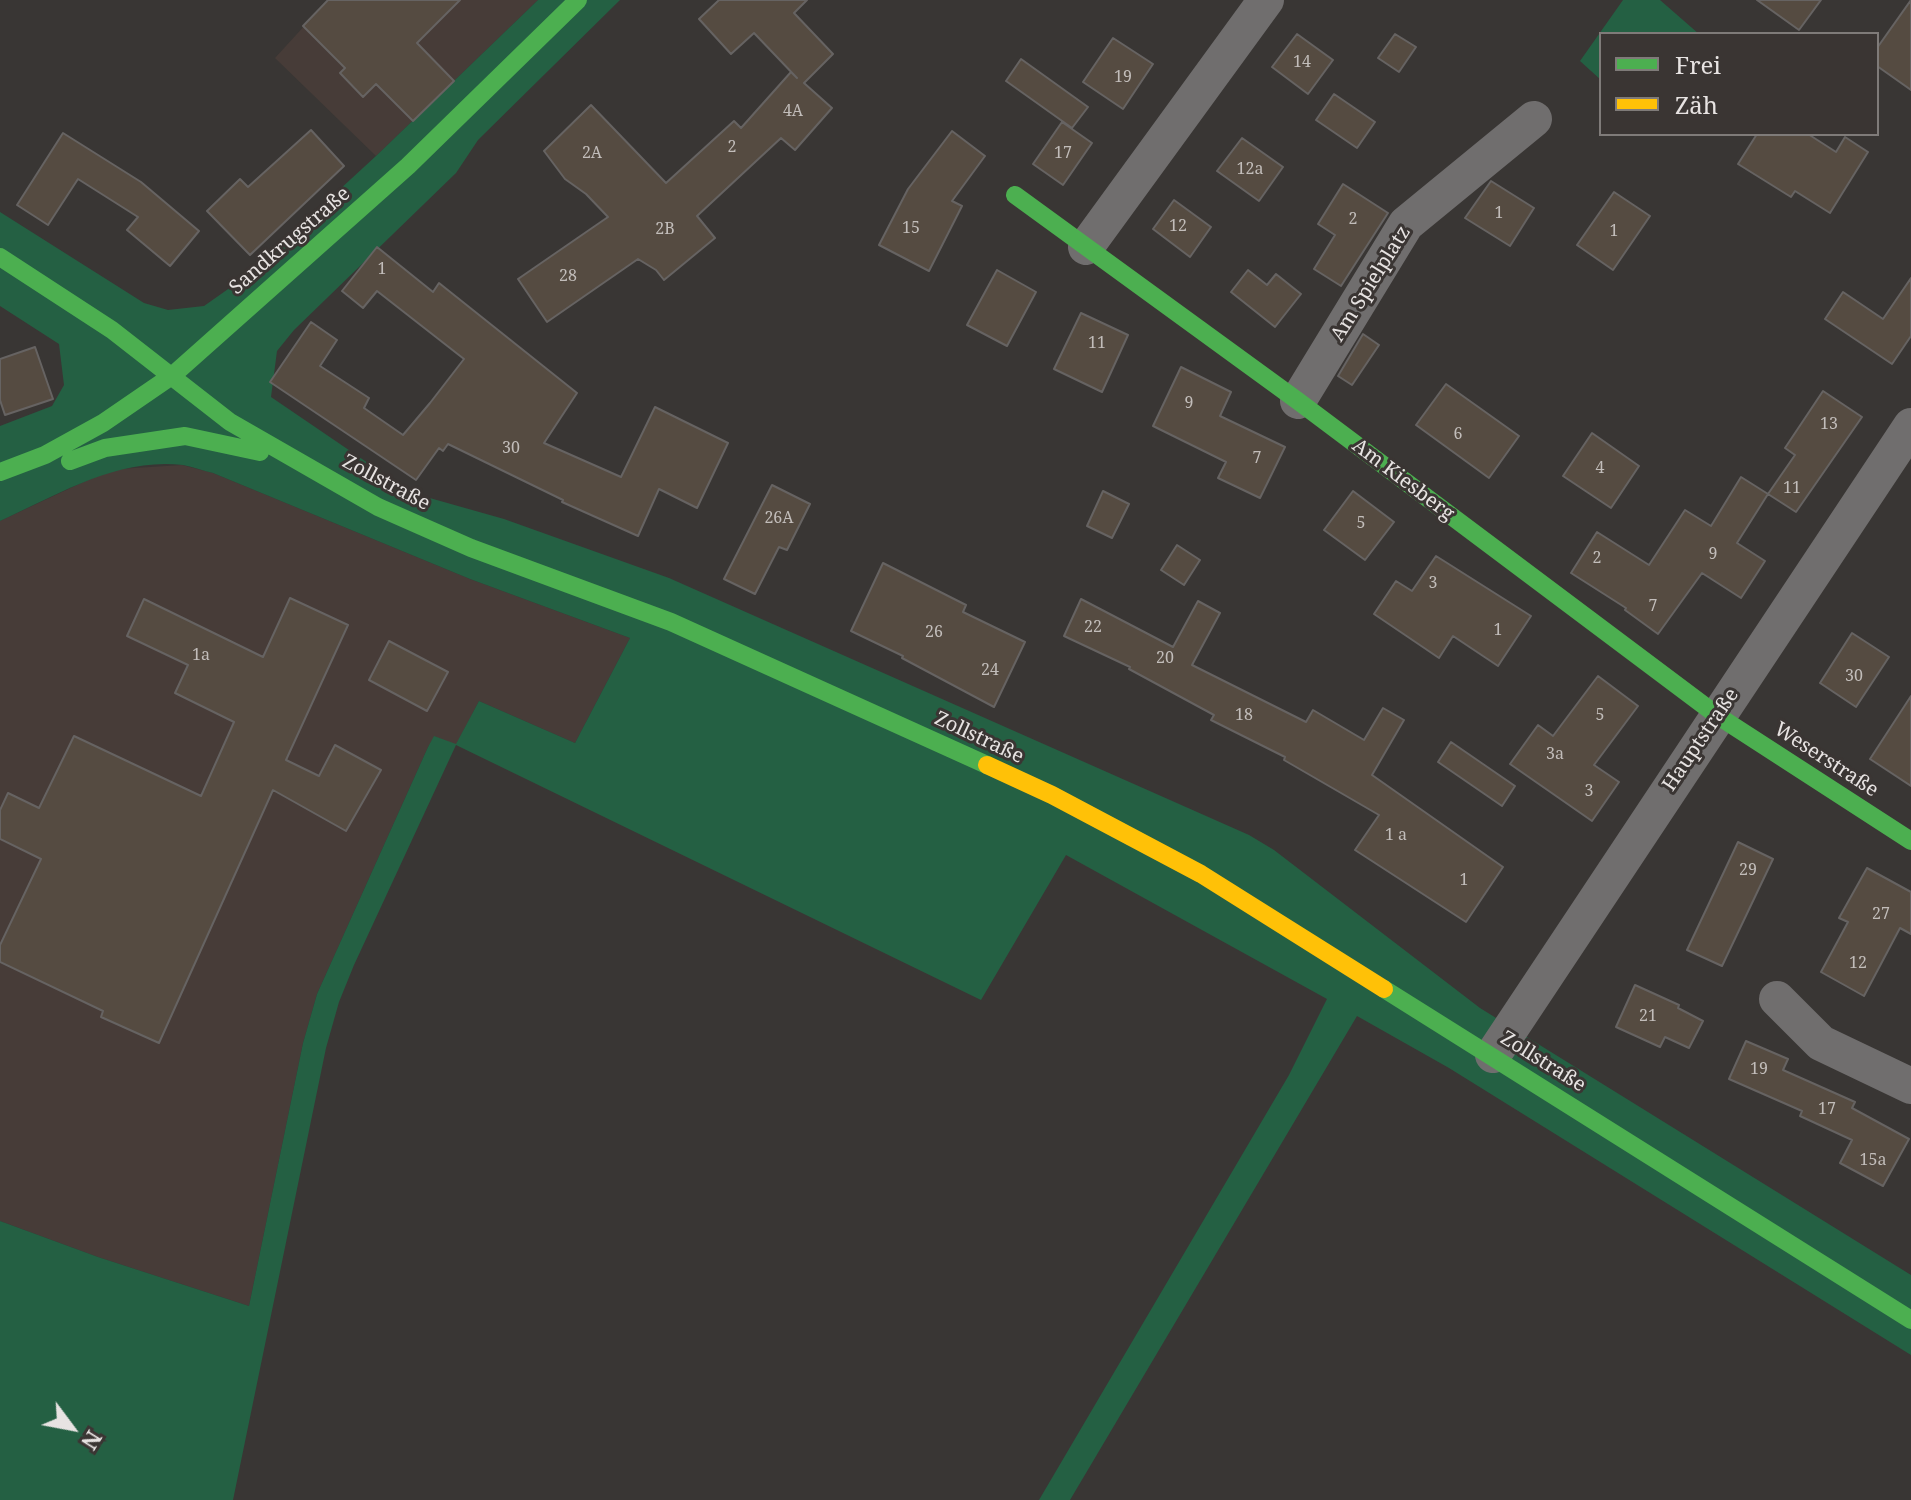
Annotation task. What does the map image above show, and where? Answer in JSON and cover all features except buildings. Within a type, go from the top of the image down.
[{"type":"street","name":"Sandkrugstraße","points":[[0,472],[45,455],[103,423],[173,375],[408,166],[578,0]]},
{"type":"street","points":[[1086,247],[1266,0]]},
{"type":"street","name":"Am Spielplatz","points":[[1298,401],[1406,224],[1534,119]]},
{"type":"street","name":"Am Kiesberg","points":[[1015,195],[1298,401],[1718,716]]},
{"type":"street","name":"Zollstraße","points":[[0,257],[112,330],[230,422],[378,507],[431,531],[671,622],[1052,795],[1201,874],[1911,1320]]},
{"type":"street","name":"Hauptstraße","points":[[1493,1055],[1911,426]]},
{"type":"street","points":[[0,488],[105,448],[185,436],[246,447],[318,472]]},
{"type":"street","name":"Weserstraße","points":[[1718,716],[1911,841]]},
{"type":"street","points":[[1777,999],[1821,1043],[1911,1086]]},
{"type":"shaded area","points":[[328,0],[538,0],[376,156],[275,58]]},
{"type":"shaded area","points":[[182,465],[213,473],[470,579],[630,638],[575,743],[479,701],[456,745],[435,737],[428,747],[317,994],[303,1043],[249,1306],[98,1257],[0,1221],[0,521],[94,477],[119,469]]},
{"type":"green space","points":[[538,0],[620,0],[478,140],[456,173],[294,330],[277,351],[271,397],[412,493],[504,519],[669,578],[1249,835],[1274,850],[1480,1008],[1911,1275],[1911,1355],[1449,1068],[1357,1016],[1070,1500],[1039,1500],[1289,1075],[1327,999],[1066,855],[981,1000],[456,745],[339,1002],[326,1048],[233,1500],[0,1500],[0,1221],[98,1257],[249,1306],[303,1043],[317,994],[434,736],[456,744],[479,701],[575,743],[630,638],[470,579],[213,473],[183,465],[159,464],[112,472],[0,521],[0,426],[52,406],[64,385],[59,344],[0,306],[0,212],[144,303],[168,310],[204,306],[241,280]]},
{"type":"green space","points":[[1623,0],[1660,0],[1697,32],[1600,32]]},
{"type":"green space","points":[[1599,34],[1599,78],[1580,61]]},
{"type":"traffic: fast","points":[[0,472],[45,455],[103,423],[173,375],[408,166],[578,0]]},
{"type":"traffic: fast","points":[[1015,195],[1298,401],[1718,716],[1911,841]]},
{"type":"traffic: fast","points":[[0,257],[112,330],[230,422],[378,507],[471,548],[671,622],[987,765]]},
{"type":"traffic: fast","points":[[70,461],[105,448],[185,436],[260,452]]},
{"type":"traffic: fast","points":[[1384,989],[1911,1320]]},
{"type":"traffic: slow","points":[[987,765],[1052,795],[1201,874],[1384,989]]}]
